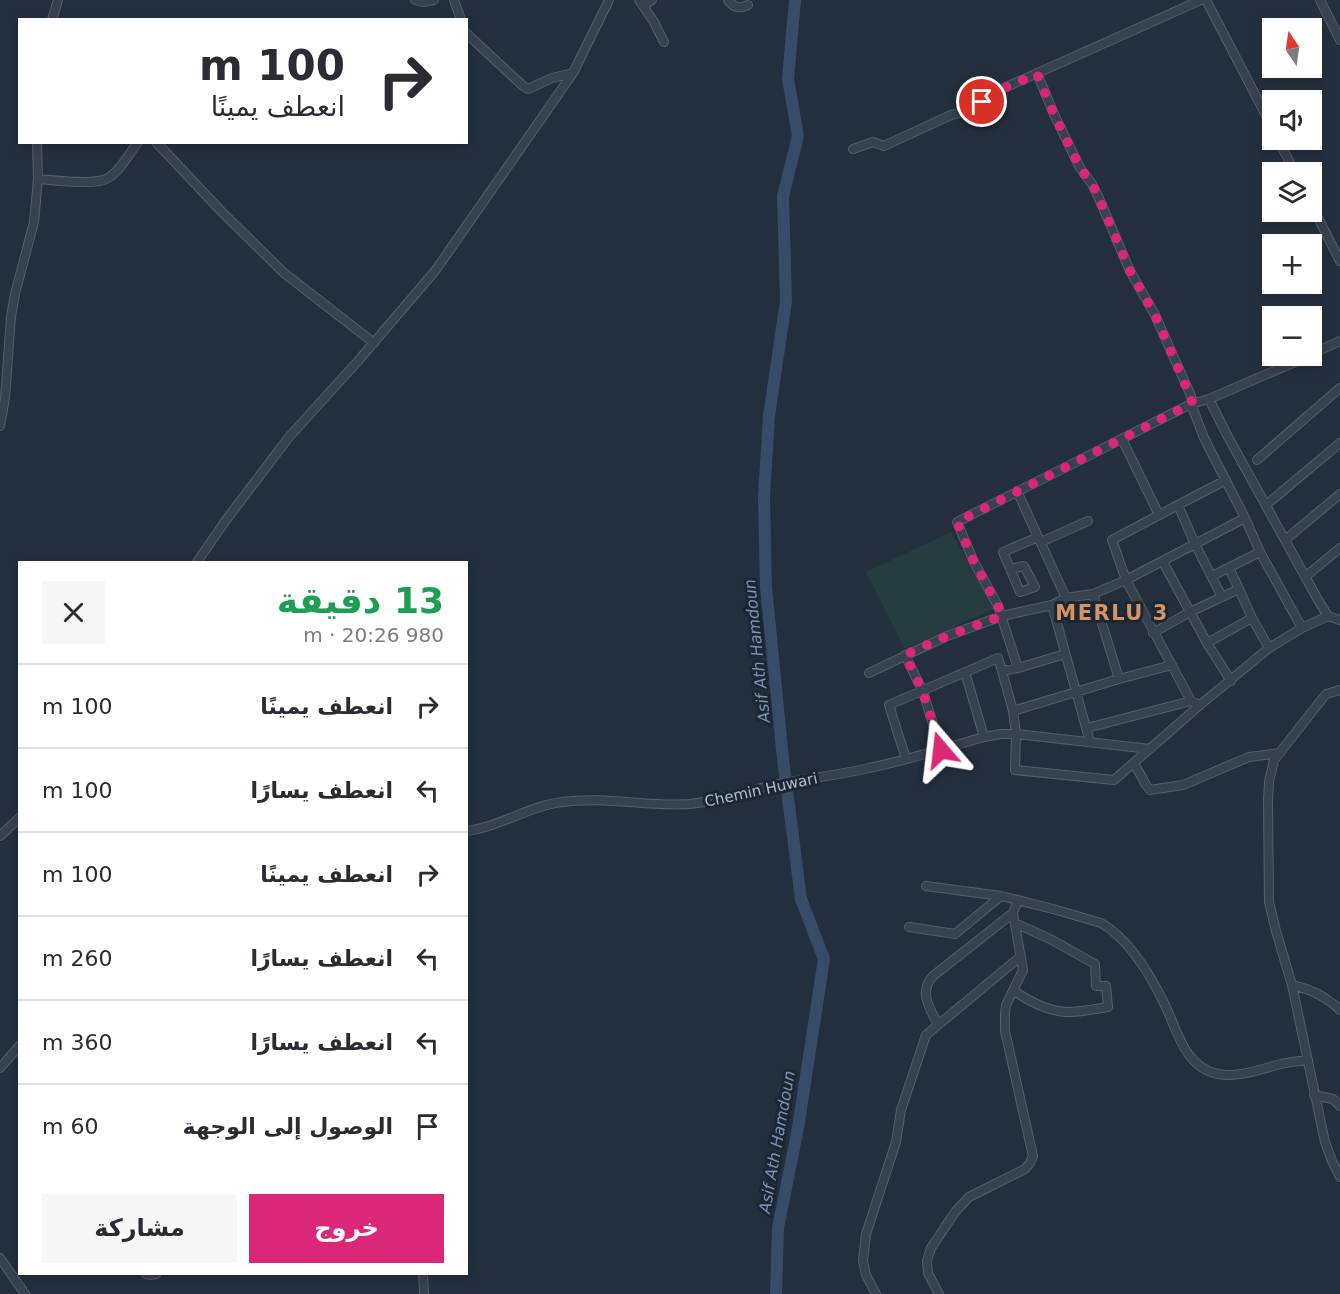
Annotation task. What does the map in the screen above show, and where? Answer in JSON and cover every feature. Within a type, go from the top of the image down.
[{"type":"street","points":[[53,18],[58,0]]},
{"type":"street","points":[[415,0],[423,2],[434,0]]},
{"type":"street","points":[[454,0],[460,18]]},
{"type":"street","points":[[198,561],[289,437],[435,271],[573,73],[609,0]]},
{"type":"street","points":[[652,0],[641,3],[662,35],[664,42]]},
{"type":"street","points":[[728,0],[734,7],[742,8],[748,4]]},
{"type":"street","points":[[853,149],[873,141],[884,146],[951,115],[968,111],[995,92],[1201,0]]},
{"type":"street","points":[[1206,0],[1262,108]]},
{"type":"street","points":[[1320,0],[1340,40]]},
{"type":"street","points":[[468,35],[528,89],[552,78],[573,73]]},
{"type":"street","points":[[1037,74],[1080,168],[1098,196],[1130,271],[1155,315],[1191,396],[1191,404],[1204,438],[1260,552],[1302,628]]},
{"type":"street","points":[[0,426],[5,398],[11,316],[34,222],[38,144]]},
{"type":"street","points":[[38,179],[97,182],[107,179],[136,144]]},
{"type":"street","points":[[158,144],[284,273],[374,343]]},
{"type":"street","points":[[1320,222],[1340,261]]},
{"type":"street","points":[[1322,349],[1340,341]]},
{"type":"street","points":[[1018,668],[998,606],[974,562],[957,522],[1191,404],[1209,399],[1285,366]]},
{"type":"street","points":[[1257,460],[1340,388]]},
{"type":"street","points":[[1209,399],[1317,600],[1328,616],[1340,620]]},
{"type":"street","points":[[1122,439],[1159,515]]},
{"type":"street","points":[[1266,505],[1340,443]]},
{"type":"street","points":[[1200,705],[1191,701],[1153,633],[1126,580],[1112,540],[1226,480]]},
{"type":"street","points":[[1017,491],[1066,598]]},
{"type":"street","points":[[1285,540],[1340,494]]},
{"type":"street","points":[[1178,505],[1222,597]]},
{"type":"street","points":[[869,673],[947,636],[1002,616],[1052,605],[1066,598],[1093,594],[1163,562],[1245,518]]},
{"type":"street","points":[[1010,569],[1003,552],[1088,520]]},
{"type":"street","points":[[1305,577],[1340,548]]},
{"type":"street","points":[[1212,576],[1260,552]]},
{"type":"street","points":[[1163,562],[1207,643],[1231,681]]},
{"type":"street","points":[[1230,568],[1252,618],[1269,648]]},
{"type":"street","points":[[1153,633],[1190,612],[1239,589]]},
{"type":"street","points":[[1093,594],[1119,680]]},
{"type":"street","points":[[1052,605],[1090,742]]},
{"type":"street","points":[[906,759],[889,705],[998,658],[1013,711],[1016,734],[1015,770],[1114,780],[1269,648],[1302,628],[1328,616]]},
{"type":"street","points":[[1207,643],[1252,618]]},
{"type":"street","points":[[1002,671],[1065,654]]},
{"type":"street","points":[[905,655],[923,692],[941,750]]},
{"type":"street","points":[[1013,711],[1172,665]]},
{"type":"street","points":[[964,672],[984,737]]},
{"type":"street","points":[[1340,690],[1326,694],[1274,760],[1269,782],[1269,902],[1292,985],[1325,1142],[1340,1177]]},
{"type":"street","points":[[1087,728],[1191,701]]},
{"type":"street","name":"Chemin Huwari","points":[[468,831],[480,829],[560,802],[689,804],[717,801],[782,783],[869,768],[1001,734],[1150,749]]},
{"type":"street","points":[[1134,763],[1150,790],[1183,785],[1249,757],[1280,753]]},
{"type":"street","points":[[0,836],[18,819]]},
{"type":"street","points":[[926,886],[1001,896],[1101,923],[1117,934],[1139,961],[1154,984],[1184,1047],[1196,1063],[1206,1070],[1219,1074],[1232,1074],[1308,1060]]},
{"type":"street","points":[[909,927],[955,934],[1001,896]]},
{"type":"street","points":[[938,1025],[928,1005],[926,988],[928,982],[1013,913],[1018,900]]},
{"type":"street","points":[[939,1294],[928,1272],[927,1261],[931,1248],[955,1212],[969,1197],[1025,1169],[1034,1156],[1005,1031],[1006,1005],[1023,970],[1013,913]]},
{"type":"street","points":[[1014,991],[1043,1006],[1067,1012],[1108,1007],[1106,986],[1096,986],[1095,964],[1015,923]]},
{"type":"street","points":[[876,1294],[866,1275],[863,1261],[866,1234],[896,1142],[901,1110],[926,1035],[1021,956]]},
{"type":"street","points":[[1292,985],[1310,990],[1340,1010]]},
{"type":"street","points":[[0,1068],[18,1047]]},
{"type":"street","points":[[1314,1095],[1333,1099],[1340,1106]]},
{"type":"street","points":[[0,1258],[26,1294]]},
{"type":"street","points":[[423,1275],[423,1294]]},
{"type":"green space","points":[[951,532],[994,609],[905,649],[866,572]]},
{"type":"waterway","name":"Asif Ath Hamdoun","points":[[776,1294],[778,1228],[798,1128],[824,959],[801,899],[783,759],[766,587],[764,496],[769,416],[786,301],[783,196],[798,136],[788,79],[795,0]]},
{"type":"district","name":"MERLU 3","points":[[1112,613]]},
{"type":"route","points":[[941,750],[923,692],[905,655],[947,636],[1002,616],[974,562],[957,522],[1191,404],[1192,400],[1155,315],[1130,271],[1098,196],[1080,168],[1037,74],[995,92],[982,102]]}]
